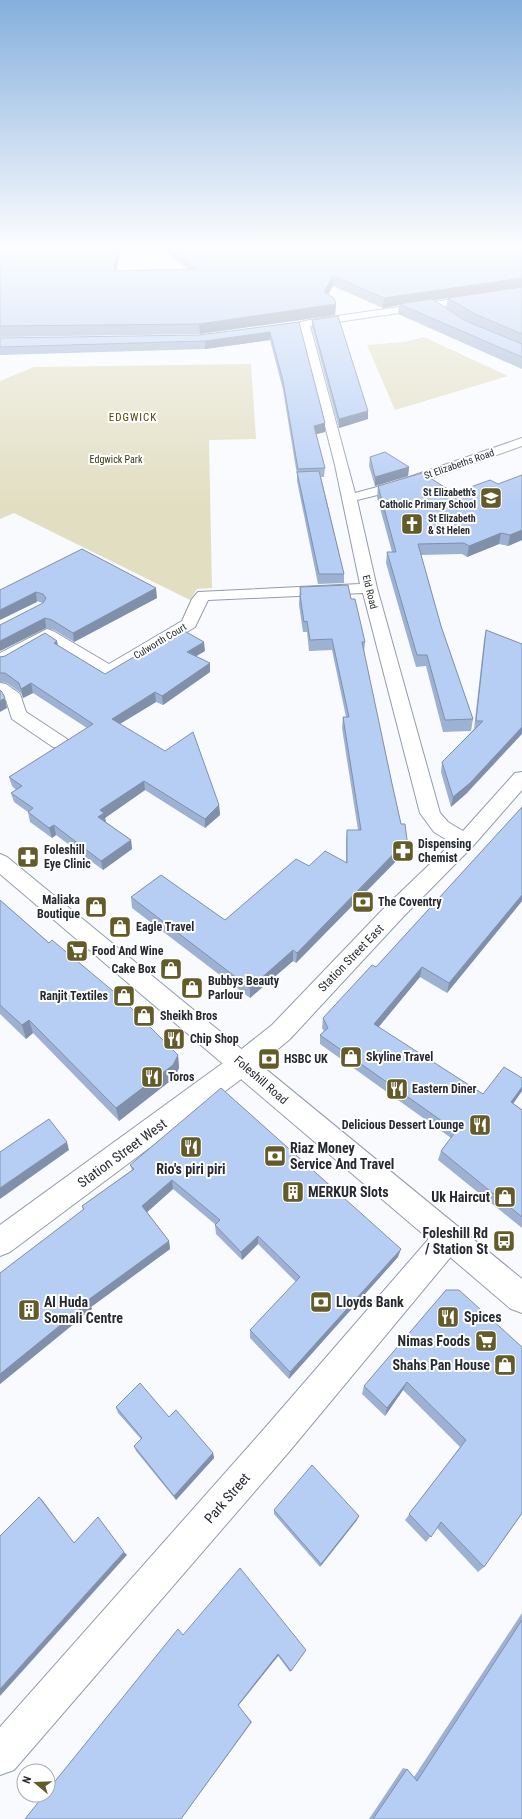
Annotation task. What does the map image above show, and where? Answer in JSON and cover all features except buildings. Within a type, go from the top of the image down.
[{"type":"street","name":"Eld Road","points":[[303,334],[350,498],[369,588],[430,813],[436,824],[448,833],[466,841]]},
{"type":"street","name":"St Elizabeths Road","points":[[350,498],[397,486],[522,442]]},
{"type":"street","name":"Culworth Court","points":[[0,660],[47,634],[109,671],[189,624],[200,599],[204,595],[369,588]]},
{"type":"street","points":[[0,688],[14,698],[18,715],[60,743]]},
{"type":"street","name":"Station Street East","points":[[243,1063],[281,1032],[396,911],[466,841],[522,778]]},
{"type":"street","name":"Foleshill Road","points":[[0,862],[243,1063],[287,1102],[522,1298]]},
{"type":"street","name":"Station Street West","points":[[0,1242],[243,1063]]},
{"type":"street","name":"Park Street","points":[[0,1756],[276,1441],[449,1237]]},
{"type":"green space","points":[[424,337],[508,376],[395,410],[367,345],[405,342]]},
{"type":"green space","name":"Edgwick Park","points":[[251,364],[256,439],[209,440],[212,588],[197,589],[190,600],[14,513],[0,519],[0,381],[34,367]]},
{"type":"place","name":"St Elizabeth's Catholic Primary School","points":[[491,498]]},
{"type":"place","name":"St Elizabeth & St Helen","points":[[412,524]]},
{"type":"place","name":"Dispensing Chemist","points":[[403,851]]},
{"type":"place","name":"Foleshill Eye Clinic","points":[[28,857]]},
{"type":"place","name":"The Coventry","points":[[363,902]]},
{"type":"place","name":"Maliaka Boutique","points":[[96,907]]},
{"type":"place","name":"Eagle Travel","points":[[120,927]]},
{"type":"place","name":"Food And Wine","points":[[77,951]]},
{"type":"place","name":"Cake Box","points":[[171,969]]},
{"type":"place","name":"Bubbys Beauty Parlour","points":[[192,988]]},
{"type":"place","name":"Ranjit Textiles","points":[[124,996]]},
{"type":"place","name":"Sheikh Bros","points":[[144,1016]]},
{"type":"place","name":"Chip Shop","points":[[174,1039]]},
{"type":"place","name":"Skyline Travel","points":[[351,1057]]},
{"type":"place","name":"HSBC UK","points":[[269,1059]]},
{"type":"place","name":"Toros","points":[[152,1077]]},
{"type":"place","name":"Eastern Diner","points":[[397,1089]]},
{"type":"place","name":"Delicious Dessert Lounge","points":[[480,1125]]},
{"type":"place","name":"Rio's piri piri","points":[[191,1147]]},
{"type":"place","name":"Riaz Money Service And Travel","points":[[275,1156]]},
{"type":"place","name":"MERKUR Slots","points":[[293,1192]]},
{"type":"place","name":"Uk Haircut","points":[[505,1197]]},
{"type":"place","name":"Foleshill Rd / Station St","points":[[504,1241]]},
{"type":"place","name":"Lloyds Bank","points":[[321,1302]]},
{"type":"place","name":"Al Huda Somali Centre","points":[[29,1310]]},
{"type":"place","name":"Spices","points":[[448,1317]]},
{"type":"place","name":"Nimas Foods","points":[[486,1341]]},
{"type":"place","name":"Shahs Pan House","points":[[505,1365]]},
{"type":"district","name":"EDGWICK","points":[[133,417]]}]
